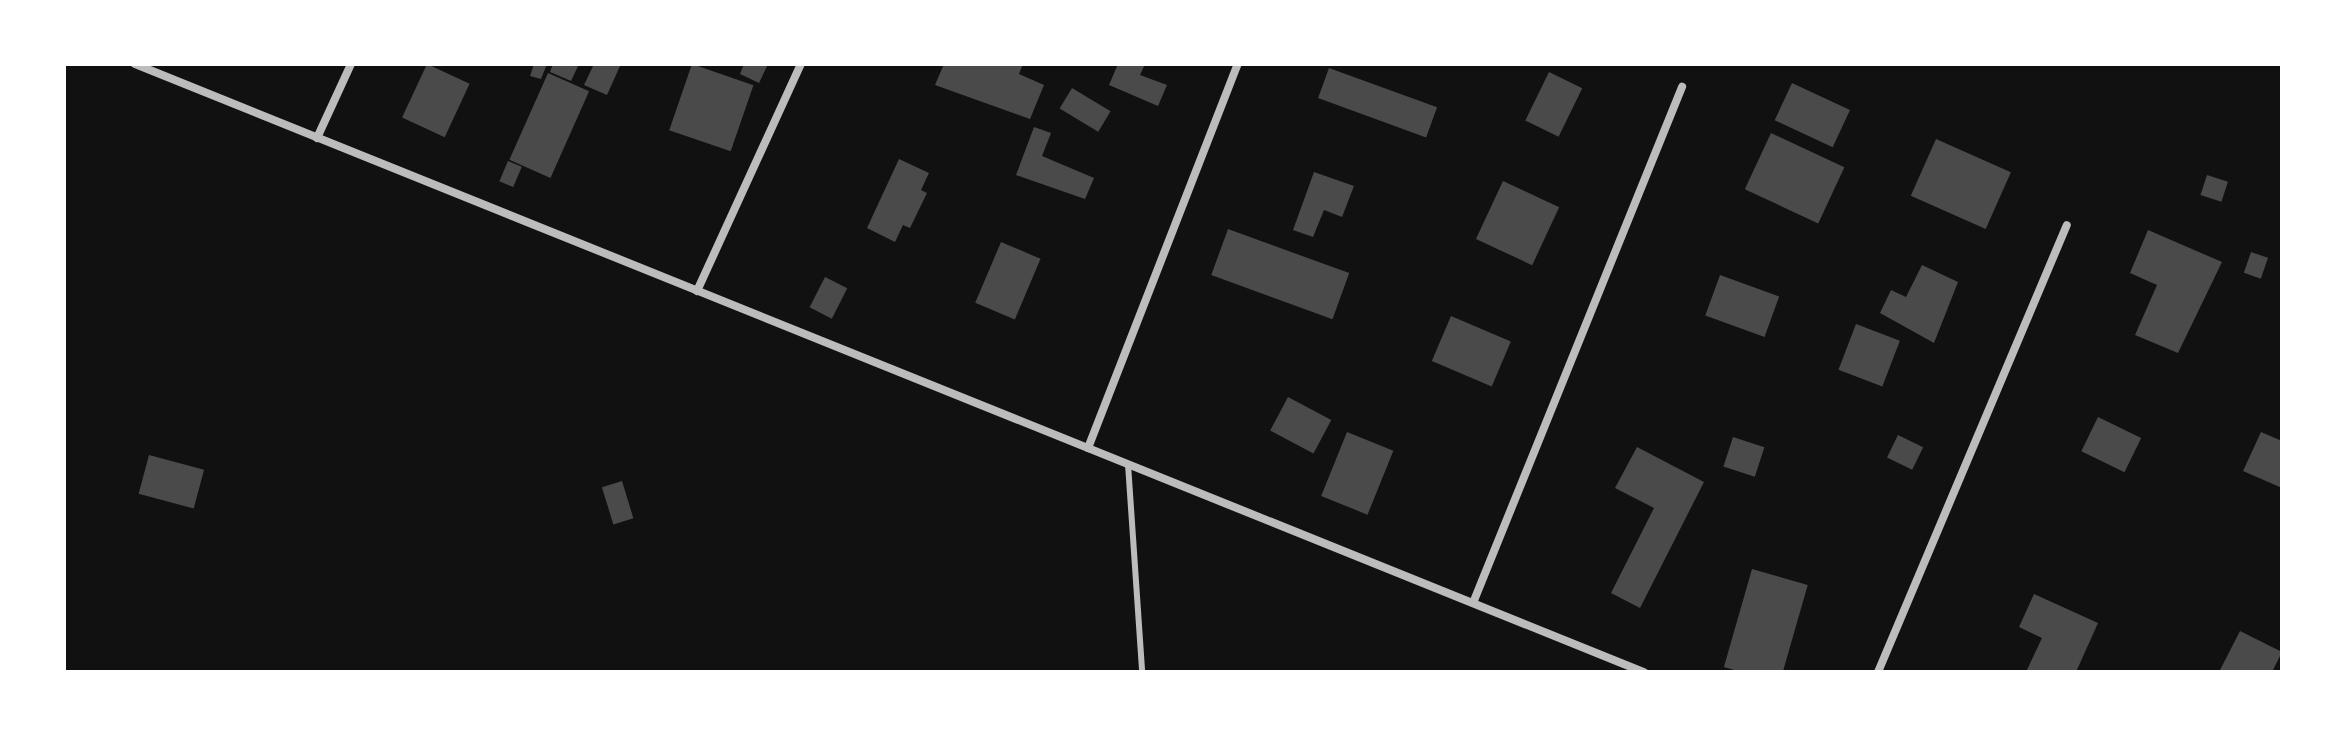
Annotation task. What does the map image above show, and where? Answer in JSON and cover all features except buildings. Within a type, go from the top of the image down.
[{"type":"street","points":[[135,64],[1644,672]]},
{"type":"street","points":[[317,138],[351,64]]},
{"type":"street","points":[[697,291],[801,64]]},
{"type":"street","points":[[1088,448],[1238,64]]},
{"type":"street","points":[[1473,603],[1682,87]]},
{"type":"street","points":[[1878,672],[2067,225]]},
{"type":"lane","points":[[1128,464],[1142,672]]}]
